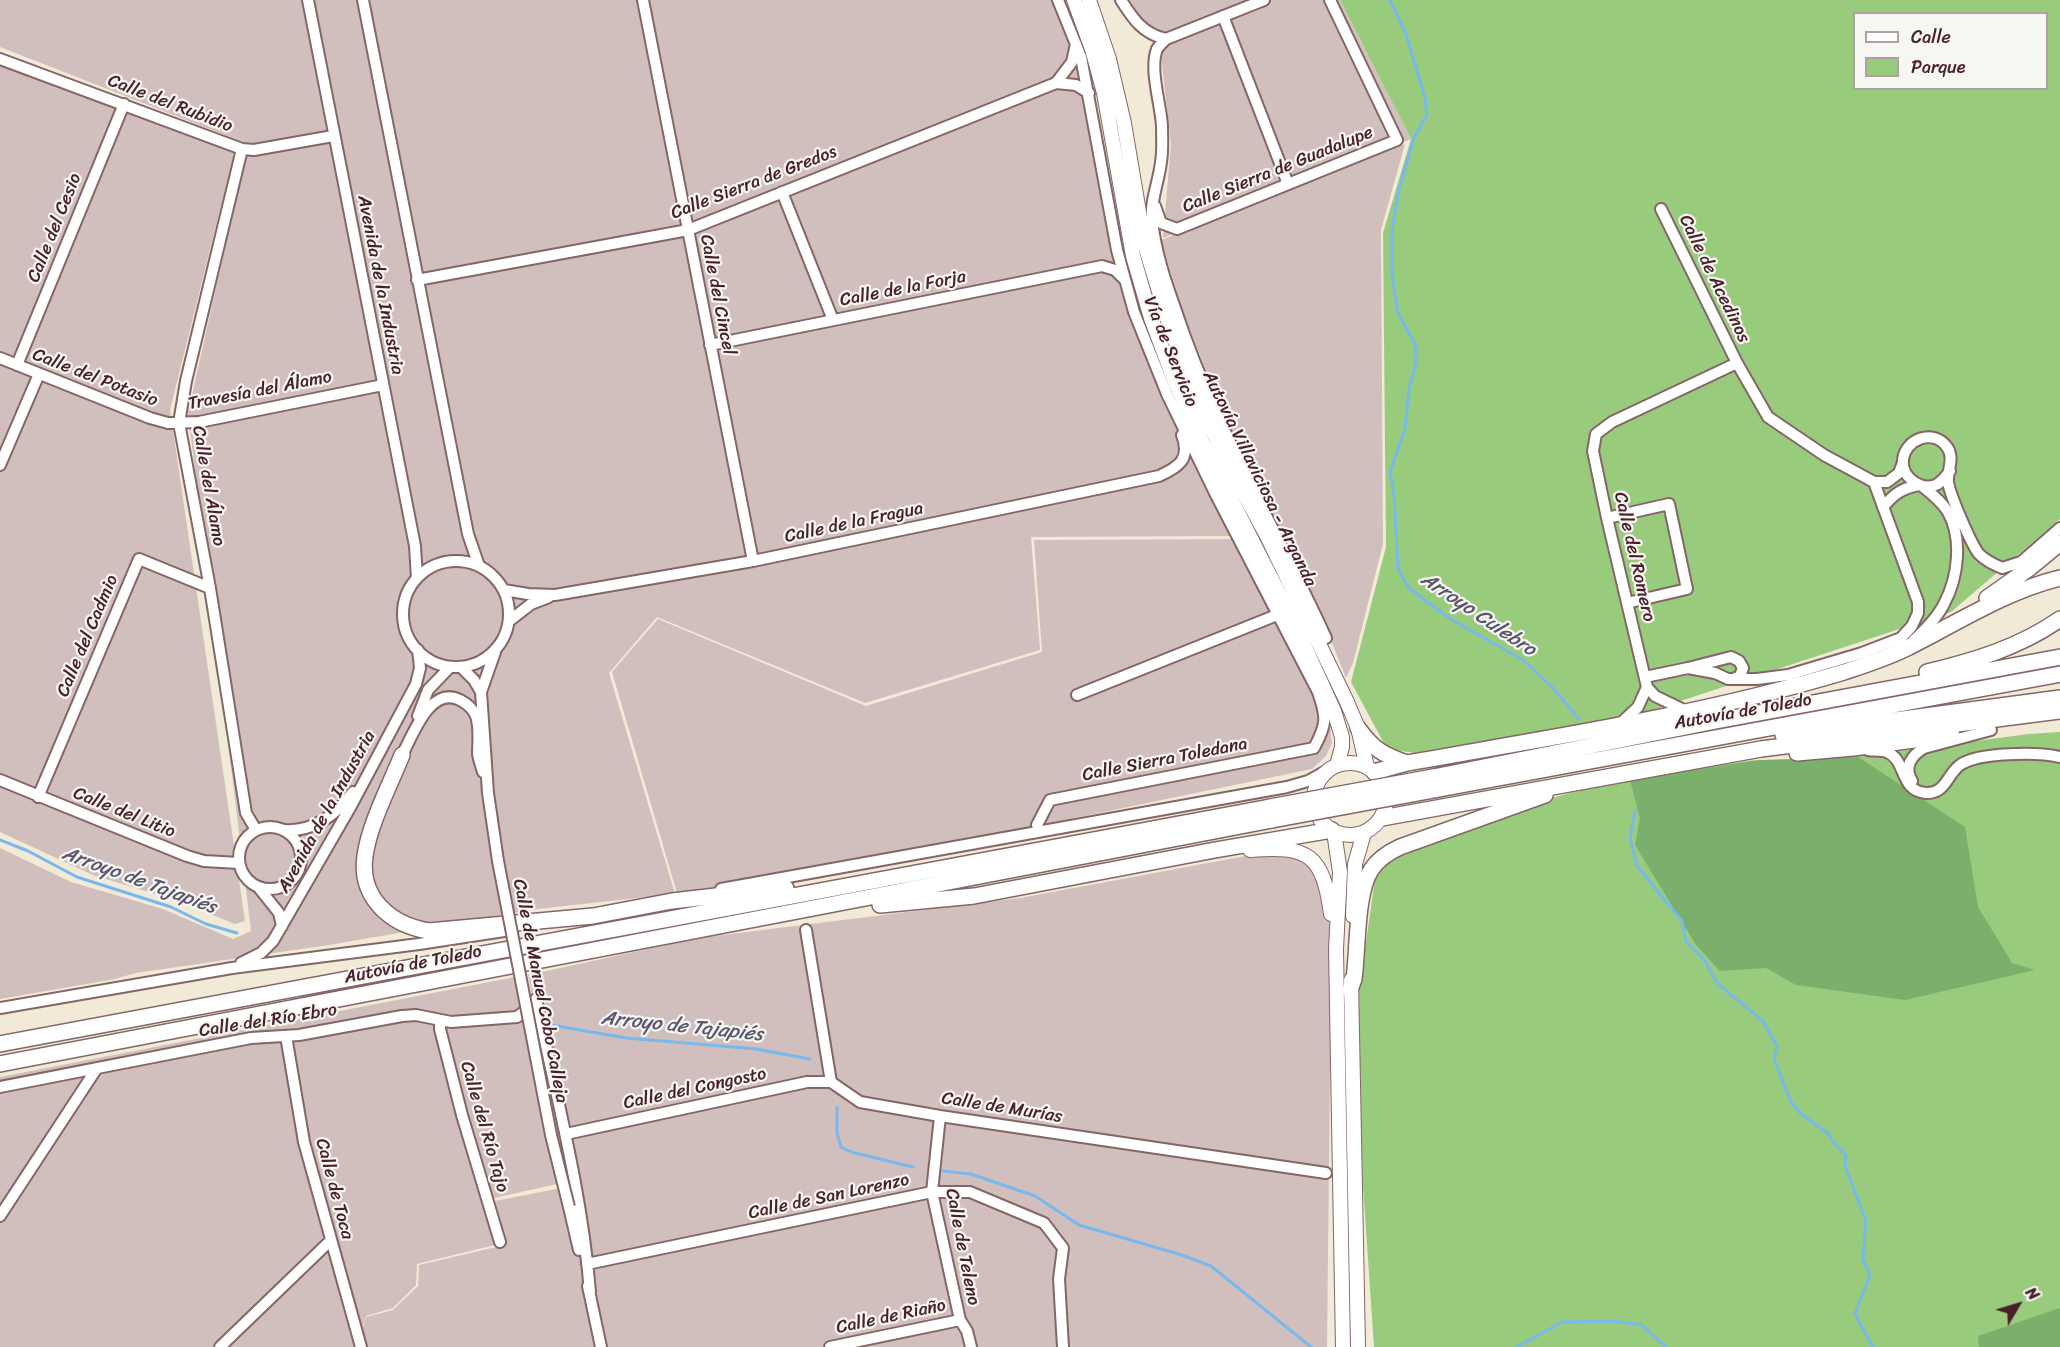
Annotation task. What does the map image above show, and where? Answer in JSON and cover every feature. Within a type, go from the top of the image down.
[{"type":"highway","points":[[1943,629],[2031,567],[2060,543]]},
{"type":"highway","points":[[1371,770],[1688,712],[1843,672],[1905,649],[2015,593],[2060,578]]},
{"type":"highway","points":[[2013,646],[2060,619]]},
{"type":"highway","points":[[1873,691],[1926,672],[1964,664],[2060,625]]},
{"type":"highway","name":"Autovía de Toledo","points":[[1434,788],[1716,721],[2060,657]]},
{"type":"highway","name":"Autovía de Toledo","points":[[1434,788],[2060,674]]},
{"type":"highway","points":[[834,905],[1434,788],[1768,737],[2060,698]]},
{"type":"highway","points":[[1768,737],[1828,722],[1900,709],[1917,701]]},
{"type":"highway","points":[[1382,818],[1761,749],[2060,711]]},
{"type":"highway","points":[[1731,756],[1767,756],[1853,748],[2060,722]]},
{"type":"highway","points":[[1358,728],[1378,752],[1407,763]]},
{"type":"highway","points":[[402,755],[369,838],[364,856],[365,876],[369,890],[387,915],[414,929],[429,931],[593,916],[672,901],[798,886],[843,886]]},
{"type":"highway","points":[[1350,990],[1358,953],[1360,908],[1365,882],[1371,869],[1382,858],[1400,847],[1591,779]]},
{"type":"highway","points":[[0,1044],[843,886],[1273,818],[1434,788]]},
{"type":"highway","points":[[834,905],[882,905],[974,896],[1215,850],[1333,831]]},
{"type":"highway","name":"Autovía de Toledo","points":[[0,1064],[236,1017],[313,1005],[834,905]]},
{"type":"main road","points":[[1074,0],[1092,49],[1104,93],[1132,256],[1151,318],[1175,382],[1203,444],[1292,619],[1322,692],[1334,711],[1342,737],[1342,747],[1332,768],[1319,780],[1315,791],[1316,813],[1333,831],[1348,836],[1364,833],[1382,818],[1386,806],[1386,794],[1382,782],[1371,770],[1352,763],[1332,768]]},
{"type":"main road","name":"Autovía Villaviciosa - Arganda","points":[[1089,0],[1117,91],[1151,271],[1194,391],[1347,702],[1371,770]]},
{"type":"main road","points":[[1333,831],[1340,872],[1336,949],[1343,1347]]},
{"type":"main road","points":[[1358,1347],[1350,990],[1355,864],[1364,833]]},
{"type":"main road","points":[[1215,850],[1276,848],[1306,854],[1320,869],[1328,887],[1336,949]]},
{"type":"street","name":"Avenida de la Industria","points":[[308,0],[415,546],[417,578]]},
{"type":"street","name":"Avenida de la Industria","points":[[363,0],[468,534],[478,566]]},
{"type":"street","name":"Calle del Cincel","points":[[643,0],[753,561]]},
{"type":"street","name":"Vía de Servicio","points":[[1058,0],[1081,57],[1117,250],[1134,312],[1167,394],[1277,615],[1322,692],[1325,728],[1314,748]]},
{"type":"street","points":[[1121,0],[1134,21],[1144,30],[1156,37],[1166,39],[1264,0]]},
{"type":"street","name":"Calle Sierra de Guadalupe","points":[[1154,200],[1161,223],[1177,229],[1397,140],[1330,0]]},
{"type":"street","points":[[1223,16],[1288,184]]},
{"type":"street","name":"Vía de Servicio","points":[[1166,39],[1158,49],[1155,60],[1162,125],[1162,162],[1152,221],[1160,263],[1196,366],[1226,435],[1298,577],[1326,638]]},
{"type":"street","points":[[1056,83],[1072,62],[1076,44]]},
{"type":"street","name":"Calle del Rubidio","points":[[0,59],[242,148],[254,150],[333,136]]},
{"type":"street","name":"Calle Sierra de Gredos","points":[[417,280],[688,230],[1056,83]]},
{"type":"street","points":[[1056,83],[1076,85],[1089,93]]},
{"type":"street","name":"Calle del Cesio","points":[[17,365],[124,104]]},
{"type":"street","name":"Calle del Álamo","points":[[242,148],[186,381],[179,423],[210,588],[246,813],[256,830]]},
{"type":"street","points":[[782,192],[833,320]]},
{"type":"street","name":"Calle de Acedinos","points":[[1661,209],[1737,363],[1768,417],[1824,455],[1874,482]]},
{"type":"street","points":[[1117,250],[1102,266],[1115,270],[1125,280]]},
{"type":"street","name":"Calle de la Forja","points":[[710,345],[1102,266]]},
{"type":"street","name":"Calle del Potasio","points":[[0,358],[150,418],[168,423],[179,423]]},
{"type":"street","name":"Calle de Acedinos","points":[[1596,434],[1612,422],[1737,363]]},
{"type":"street","points":[[0,465],[39,374]]},
{"type":"street","name":"Travesía del Álamo","points":[[179,423],[200,422],[383,385]]},
{"type":"street","name":"Calle de la Fragua","points":[[509,621],[531,604],[555,595],[753,561],[1159,476],[1175,469],[1183,459],[1186,445],[1167,394]]},
{"type":"street","name":"Calle del Romero","points":[[1596,434],[1593,451],[1646,682]]},
{"type":"street","points":[[1688,668],[1715,673],[1733,680],[1788,675],[1862,653],[1901,638],[1912,626],[1918,613],[1918,602],[1874,482],[1887,482],[1899,473],[1904,452],[1911,442],[1923,437],[1936,438],[1947,446],[1952,458],[1948,482],[1955,503],[1977,551],[1989,563],[2002,568],[2021,561],[2060,528]]},
{"type":"street","points":[[1902,465],[1908,477],[1932,494],[1948,511],[1955,527],[1958,551],[1953,582],[1944,603],[1933,621],[1905,649]]},
{"type":"street","points":[[1882,507],[1895,493],[1920,485],[1933,486],[1943,480],[1950,471]]},
{"type":"street","points":[[1607,518],[1669,504],[1687,589],[1627,603]]},
{"type":"street","name":"Calle del Cadmio","points":[[38,796],[139,559],[210,588]]},
{"type":"street","points":[[402,755],[429,690],[456,667],[480,661],[496,649],[509,621],[504,590],[493,576],[478,566],[462,561],[446,562],[430,567],[417,578],[408,592],[404,606],[405,627],[418,650],[436,663],[456,667],[474,680],[481,692]]},
{"type":"street","name":"Calle de la Fragua","points":[[504,590],[555,595]]},
{"type":"street","points":[[1077,694],[1277,615]]},
{"type":"street","name":"Calle de Manuel Cobo Calleja","points":[[496,649],[481,692],[488,793],[498,861],[551,1136],[590,1292],[601,1347]]},
{"type":"street","name":"Avenida de la Industria","points":[[232,968],[261,953],[273,941],[282,926],[351,806],[416,684],[420,668],[418,650]]},
{"type":"street","points":[[1646,682],[1731,657],[1739,661],[1743,668],[1740,676],[1733,680]]},
{"type":"street","points":[[1646,682],[1655,696],[1688,712]]},
{"type":"street","points":[[1620,724],[1638,707],[1646,682]]},
{"type":"street","points":[[402,755],[434,701],[451,696],[470,708],[477,717],[479,757],[488,793]]},
{"type":"street","points":[[1919,791],[1909,777],[1908,764],[1915,754],[1924,748],[1991,730]]},
{"type":"street","name":"Calle Sierra Toledana","points":[[1037,825],[1050,800],[1314,748]]},
{"type":"street","points":[[1853,748],[1887,752],[1896,760],[1907,784],[1919,791],[1936,792],[1944,788],[1958,766],[1969,760],[2043,753],[2060,757]]},
{"type":"street","points":[[672,901],[791,875],[955,848],[1287,787],[1308,781],[1332,768]]},
{"type":"street","points":[[282,926],[279,913],[272,902],[242,873],[239,863],[240,849],[246,838],[256,830],[270,827],[298,831],[311,828],[324,821],[344,805],[369,770]]},
{"type":"street","name":"Calle del Litio","points":[[0,780],[187,856],[204,861],[239,863]]},
{"type":"street","points":[[259,888],[272,890],[285,886],[295,877],[301,864],[300,851],[294,839],[284,830]]},
{"type":"street","points":[[0,1008],[232,968],[419,944],[593,916]]},
{"type":"street","points":[[806,930],[831,1082]]},
{"type":"street","name":"Calle de Manuel Cobo Calleja","points":[[536,999],[566,1134],[590,1292]]},
{"type":"street","name":"Calle del Río Ebro","points":[[0,1087],[251,1038],[286,1036],[402,1016],[451,1022],[517,1017],[536,999]]},
{"type":"street","name":"Calle del Río Tajo","points":[[440,1020],[443,1042],[462,1115],[500,1242]]},
{"type":"street","name":"Calle de Toca","points":[[286,1036],[304,1142],[361,1347]]},
{"type":"street","points":[[0,1216],[97,1068]]},
{"type":"street","name":"Calle del Congosto","points":[[566,1134],[807,1082],[831,1082]]},
{"type":"street","name":"Calle de Murías","points":[[831,1082],[860,1102],[1326,1173]]},
{"type":"street","name":"Calle de Teleno","points":[[940,1116],[932,1192],[960,1320],[967,1330],[971,1347]]},
{"type":"street","name":"Calle de San Lorenzo","points":[[587,1264],[932,1192],[970,1192],[1044,1223],[1063,1248],[1059,1279],[1063,1347]]},
{"type":"street","points":[[220,1347],[330,1241]]},
{"type":"street","name":"Calle de Riaño","points":[[830,1347],[960,1320]]},
{"type":"shaded area","points":[[0,0],[1063,0],[1085,54],[1126,259],[1170,388],[1243,536],[1031,537],[1040,650],[865,703],[657,617],[609,673],[675,894],[537,909],[329,945],[136,973],[115,979],[0,999],[0,848],[71,882],[163,909],[233,939],[251,931],[188,413],[248,144],[0,47]]},
{"type":"shaded area","points":[[1130,0],[1340,0],[1411,139],[1163,238],[1171,144],[1161,56]]},
{"type":"shaded area","points":[[0,60],[234,153],[170,410],[245,921],[235,924],[178,901],[93,875],[0,832]]},
{"type":"shaded area","points":[[1405,144],[1381,230],[1383,544],[1353,663],[1346,678],[1317,606],[1228,426],[1183,312],[1161,240]]},
{"type":"shaded area","points":[[1244,539],[1328,707],[1332,743],[1326,756],[1312,769],[711,893],[677,893],[612,672],[658,619],[866,706],[1042,652],[1034,540]]},
{"type":"shaded area","points":[[1294,847],[1319,859],[1332,884],[1327,1347],[356,1347],[366,1317],[393,1310],[418,1286],[419,1265],[505,1245],[495,1201],[571,1186],[528,975],[698,938],[1020,898]]},
{"type":"shaded area","points":[[515,977],[557,1184],[494,1198],[503,1243],[417,1264],[416,1285],[393,1308],[366,1316],[354,1347],[0,1347],[0,1077]]},
{"type":"green space","points":[[1340,0],[2060,0],[2060,519],[1951,612],[1638,715],[1415,753],[1387,749],[1351,682],[1386,547],[1383,233],[1411,139]]},
{"type":"green space","points":[[2060,732],[2060,1347],[1374,1347],[1358,1112],[1358,998],[1375,879],[1393,858],[1544,800],[1624,779],[1755,760],[1790,765],[1839,755],[1870,755]]},
{"type":"green space","points":[[1858,757],[1965,827],[1978,907],[2012,963],[2035,970],[1905,1000],[1796,985],[1766,968],[1720,971],[1696,945],[1635,845],[1640,818],[1630,780],[1760,760]]},
{"type":"green space","points":[[2060,1308],[2060,1347],[1979,1347],[1978,1336]]},
{"type":"waterway","name":"Arroyo Culebro","points":[[1390,0],[1406,34],[1425,98],[1427,115],[1414,138],[1399,189],[1392,230],[1392,276],[1398,313],[1416,346],[1416,365],[1409,388],[1405,429],[1390,472],[1394,494],[1398,569],[1408,587],[1427,602],[1454,621],[1523,660],[1552,687],[1579,719]]},
{"type":"waterway","name":"Arroyo Culebro","points":[[1635,811],[1630,838],[1637,866],[1682,921],[1686,941],[1705,961],[1717,983],[1763,1021],[1777,1046],[1774,1059],[1791,1102],[1801,1114],[1829,1134],[1846,1156],[1845,1166],[1866,1221],[1863,1259],[1870,1275],[1855,1314],[1873,1347]]},
{"type":"waterway","name":"Arroyo de Tajapiés","points":[[0,840],[28,851],[77,877],[171,907],[206,924],[237,933]]},
{"type":"waterway","name":"Arroyo de Tajapiés","points":[[551,1025],[626,1038],[756,1049],[810,1059]]},
{"type":"waterway","name":"Arroyo de Tajapiés","points":[[837,1107],[837,1133],[841,1147],[851,1152],[913,1167]]},
{"type":"waterway","name":"Arroyo de Tajapiés","points":[[943,1171],[971,1174],[1035,1196],[1079,1225],[1182,1255],[1211,1266],[1311,1347]]},
{"type":"waterway","name":"Arroyo de Tajapiés","points":[[1517,1347],[1562,1322],[1613,1321],[1642,1325],[1666,1347]]}]
